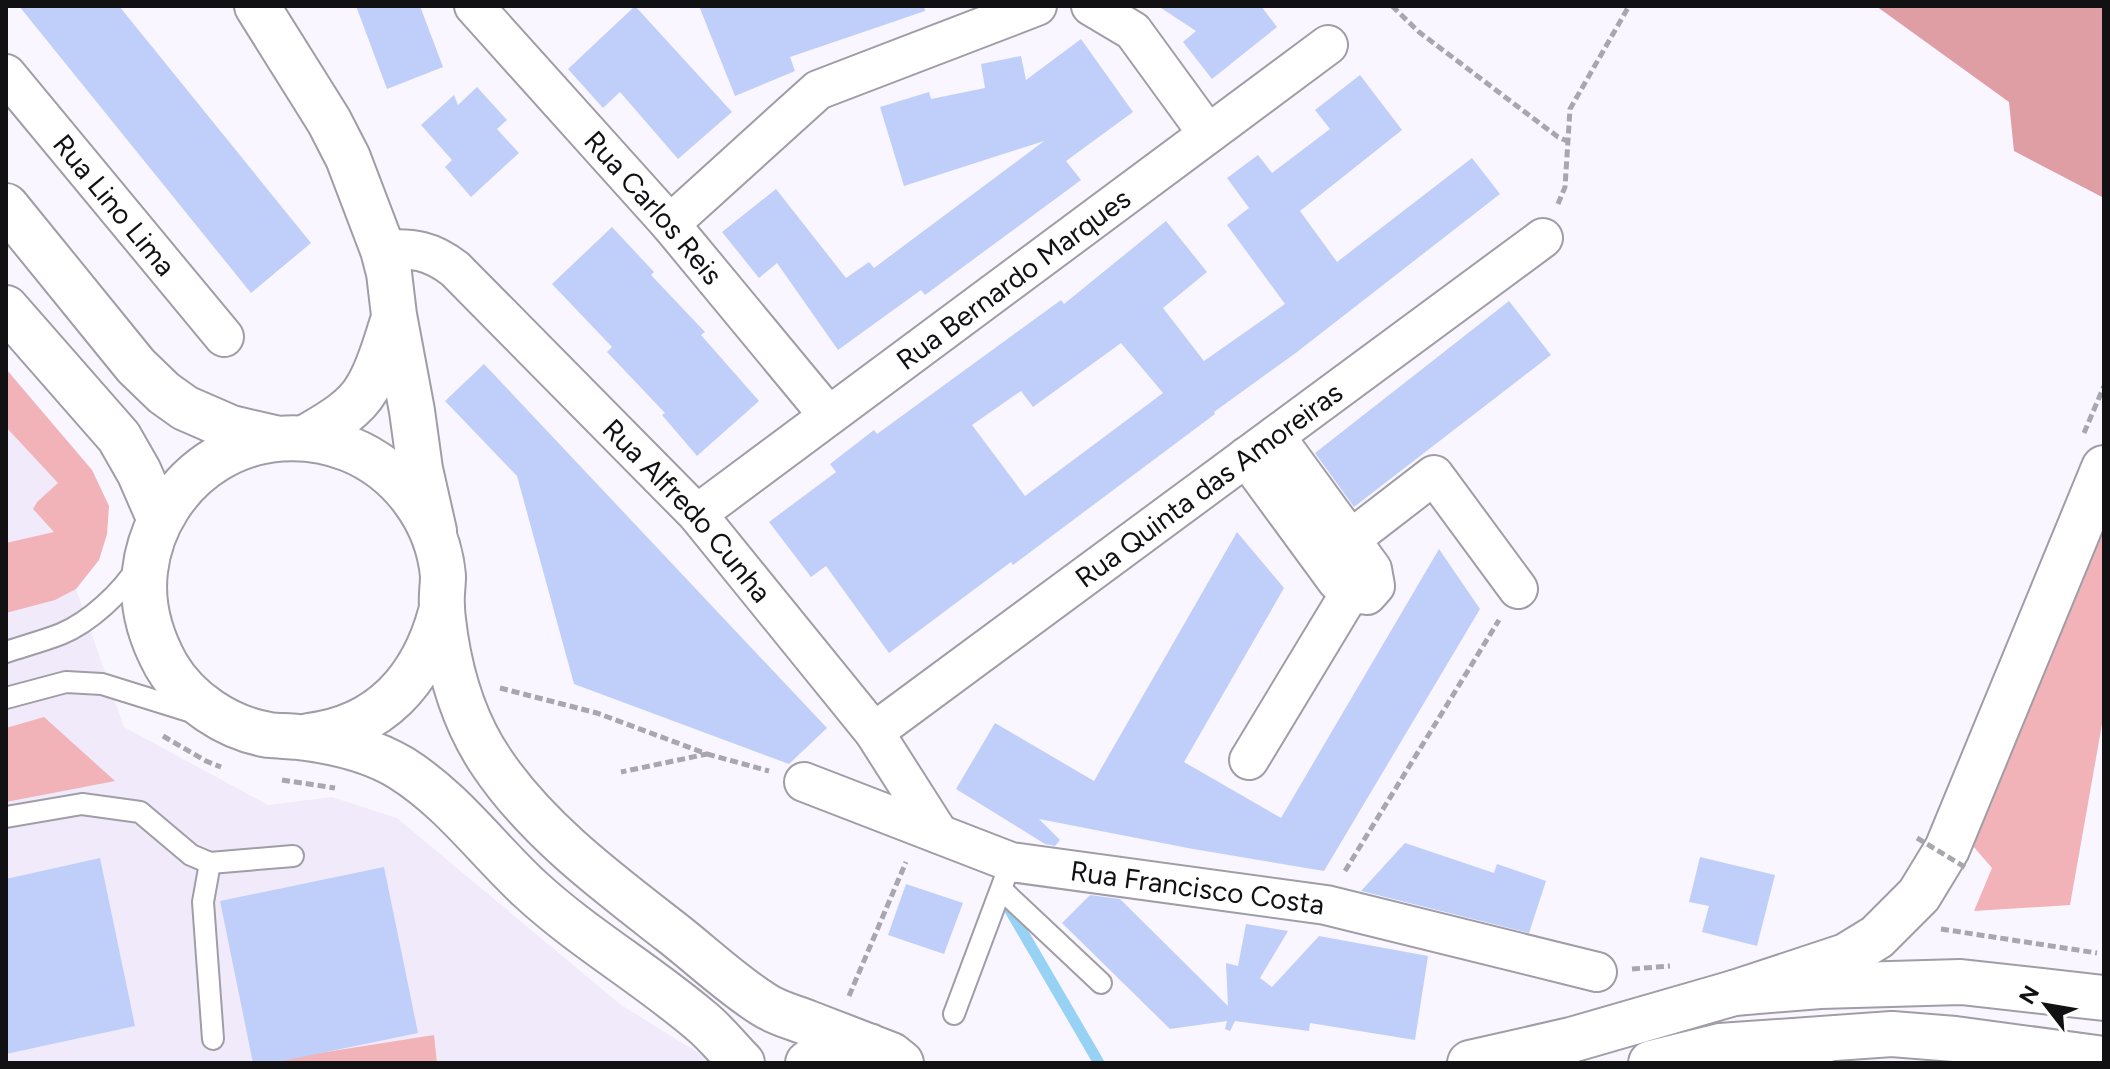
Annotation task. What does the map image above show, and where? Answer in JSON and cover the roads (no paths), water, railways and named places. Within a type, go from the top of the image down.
[{"type":"main road","points":[[257,6],[329,121],[348,158],[383,250],[420,469],[443,578],[442,607],[453,674],[463,709],[492,764],[556,837],[601,878],[766,1007],[885,1055]]},
{"type":"main road","points":[[6,206],[136,366],[164,393],[185,408],[231,428],[335,443],[363,455],[389,471],[410,493],[427,519],[438,548]]},
{"type":"main road","points":[[6,308],[119,437],[139,472],[155,533]]},
{"type":"main road","points":[[394,315],[367,389],[350,408],[289,438],[244,446],[217,459],[192,478],[174,498],[155,533],[145,572],[144,599],[158,650],[171,674],[188,694],[212,713],[238,727],[267,735],[334,742],[398,766],[444,802],[529,888],[576,928],[706,1024],[742,1063]]},
{"type":"main road","points":[[1470,1063],[1571,1040],[1734,993],[1846,956],[1877,937],[1919,895],[1947,849],[2092,456]]},
{"type":"main road","points":[[297,737],[327,733],[355,723],[381,708],[404,688],[421,664],[434,637],[442,607]]},
{"type":"main road","points":[[1734,993],[1833,985],[1961,982],[2104,998]]},
{"type":"main road","points":[[1651,1063],[1720,1046],[1892,1034],[2015,1046],[2104,1059]]},
{"type":"main road","points":[[1744,1063],[1825,1040]]},
{"type":"main road","points":[[808,1063],[821,1053],[844,1046],[885,1055]]},
{"type":"street","name":"Rua Carlos Reis","points":[[474,6],[670,224],[828,415]]},
{"type":"street","points":[[670,224],[818,90],[1037,6]]},
{"type":"street","points":[[1091,6],[1133,31],[1208,134]]},
{"type":"street","name":"Rua Bernardo Marques","points":[[697,514],[1328,45]]},
{"type":"street","name":"Rua Lino Lima","points":[[6,74],[224,337]]},
{"type":"street","name":"Rua Quinta das Amoreiras","points":[[874,732],[1543,238]]},
{"type":"street","name":"Rua Alfredo Cunha","points":[[383,250],[404,247],[417,250],[455,269],[697,514],[874,732],[934,832]]},
{"type":"street","points":[[1260,446],[1351,539],[1372,569],[1375,586],[1367,595],[1350,593],[1337,581],[1260,446]]},
{"type":"street","points":[[1351,539],[1434,475],[1518,589]]},
{"type":"street","points":[[1249,760],[1350,593]]},
{"type":"street","name":"Rua Francisco Costa","points":[[804,782],[934,832],[1006,875],[1326,905],[1597,972]]},
{"type":"lane","points":[[6,652],[65,632],[104,605],[126,585],[155,533]]},
{"type":"lane","points":[[6,698],[66,682],[102,684],[238,727]]},
{"type":"lane","points":[[6,817],[82,804],[140,812],[191,855],[210,863],[293,856]]},
{"type":"lane","points":[[210,863],[203,902],[213,1039]]},
{"type":"lane","points":[[954,1014],[1006,875],[1101,983]]},
{"type":"waterway","points":[[1004,900],[1099,1063]]}]
